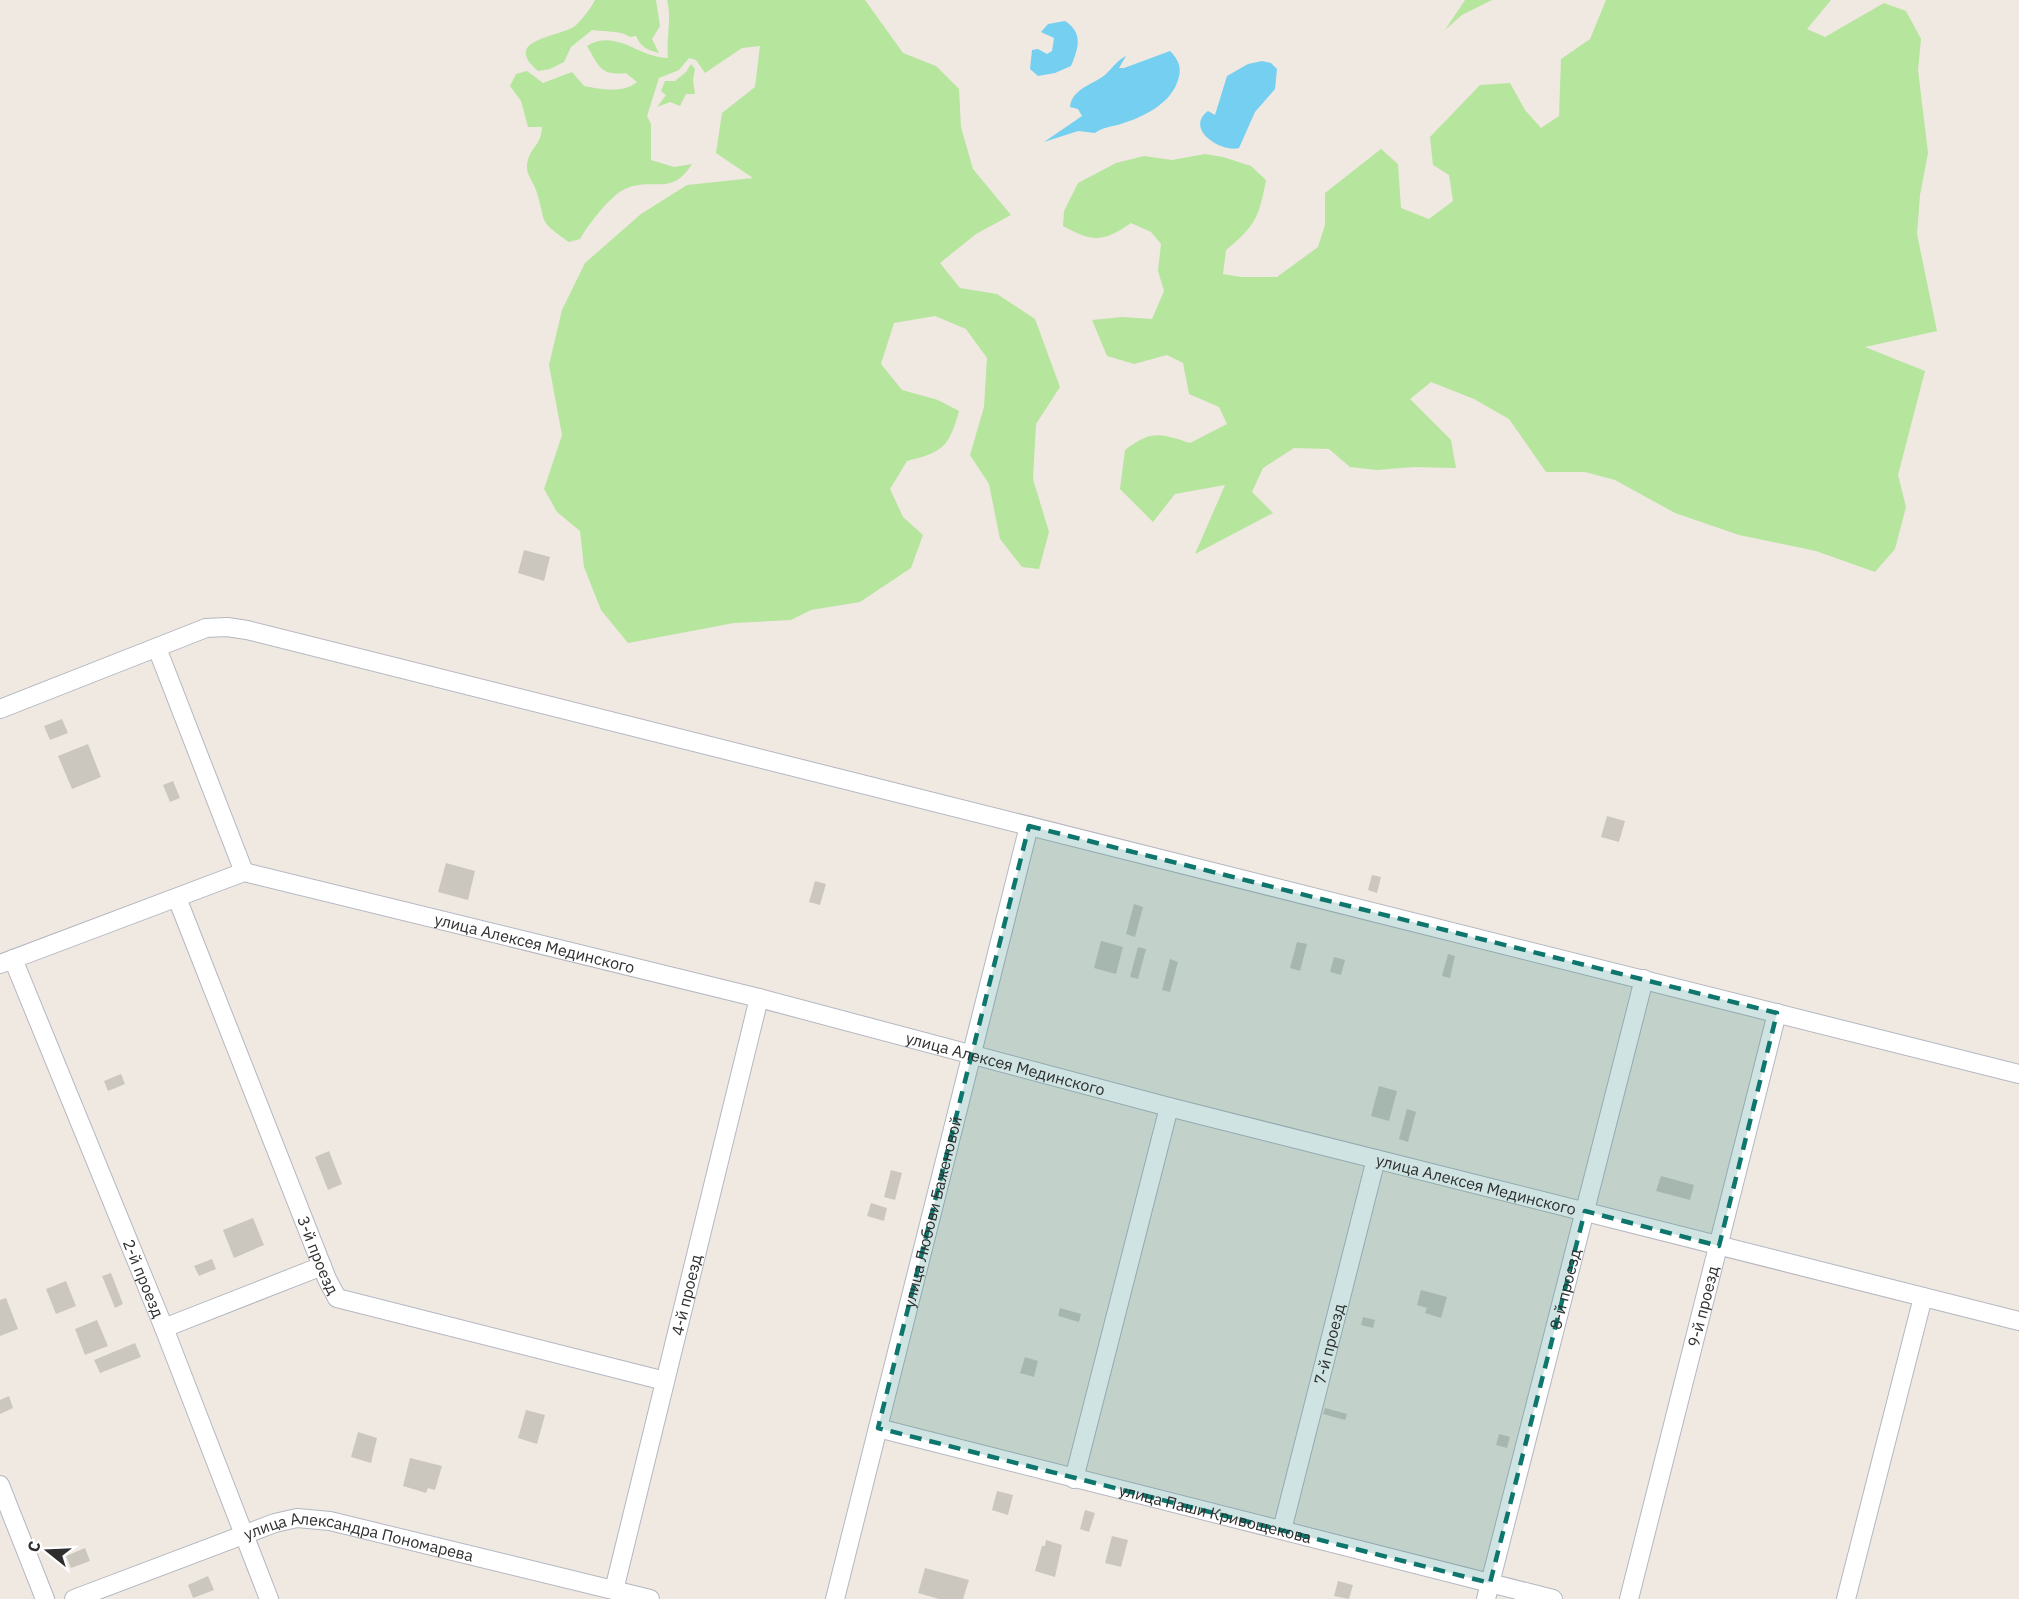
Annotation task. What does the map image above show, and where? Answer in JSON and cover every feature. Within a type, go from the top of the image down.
[{"type":"street","points":[[0,710],[206,628],[227,627],[247,630],[2019,1074]]},
{"type":"street","points":[[7,962],[244,872],[157,648]]},
{"type":"street","name":"улица Любови Баженовой","points":[[835,1599],[1029,826]]},
{"type":"street","name":"улица Алексея Мединского","points":[[244,872],[759,998],[970,1056],[2019,1321]]},
{"type":"street","name":"3-й проезд","points":[[177,897],[322,1266],[337,1298],[665,1381]]},
{"type":"street","name":"2-й проезд","points":[[7,962],[164,1328],[269,1599]]},
{"type":"street","name":"8-й проезд","points":[[1488,1591],[1644,980]]},
{"type":"street","name":"4-й проезд","points":[[614,1590],[759,998]]},
{"type":"street","name":"9-й проезд","points":[[1629,1599],[1777,1013]]},
{"type":"street","points":[[1074,1479],[1169,1107]]},
{"type":"street","name":"7-й проезд","points":[[1282,1530],[1376,1159]]},
{"type":"street","points":[[164,1328],[322,1266]]},
{"type":"street","points":[[1846,1599],[1923,1297]]},
{"type":"street","name":"улица Паши Кривощекова","points":[[878,1428],[1282,1530],[1488,1591],[1553,1599]]},
{"type":"street","points":[[0,1485],[45,1599]]},
{"type":"street","name":"улица Александра Пономарева","points":[[74,1599],[244,1535],[297,1518],[322,1519],[650,1599]]},
{"type":"highlighted area","points":[[1029,826],[1777,1013],[1719,1246],[1585,1211],[1490,1583],[878,1428]]},
{"type":"green space","points":[[595,0],[656,0],[660,26],[652,39],[659,53],[645,48],[636,36],[630,37],[617,32],[592,30],[571,47],[564,62],[550,69],[538,71],[528,60],[526,52],[529,46],[575,26]]},
{"type":"green space","points":[[667,0],[865,0],[903,53],[936,66],[959,89],[961,127],[973,169],[1011,215],[976,234],[940,263],[960,288],[997,294],[1035,319],[1060,387],[1036,424],[1033,479],[1049,532],[1039,569],[1022,567],[1000,539],[989,484],[970,455],[984,407],[987,358],[966,329],[935,316],[894,323],[881,364],[902,390],[938,400],[959,411],[952,433],[943,446],[937,451],[907,461],[890,489],[903,517],[923,535],[911,568],[860,602],[811,610],[791,620],[734,623],[628,643],[601,610],[584,567],[580,531],[557,512],[544,489],[562,435],[549,365],[562,310],[585,263],[641,214],[687,185],[753,178],[716,153],[722,113],[755,87],[760,46],[742,48],[705,73],[696,60],[689,58],[679,70],[659,78],[647,116],[651,124],[651,160],[674,167],[692,164],[684,174],[670,183],[637,185],[621,191],[600,210],[580,239],[569,242],[551,229],[544,220],[527,165],[540,138],[542,127],[528,127],[521,101],[510,86],[516,74],[527,71],[543,83],[572,72],[584,86],[611,90],[631,86],[637,82],[626,73],[617,74],[605,71],[594,59],[587,46],[608,40],[628,45],[657,57],[668,58]]},
{"type":"green space","points":[[1465,0],[1492,0],[1462,15],[1445,30]]},
{"type":"green space","points":[[1606,0],[1831,0],[1807,29],[1825,37],[1884,3],[1906,11],[1921,39],[1918,70],[1928,153],[1920,195],[1917,234],[1937,331],[1865,347],[1925,371],[1898,475],[1906,507],[1895,549],[1875,572],[1816,551],[1739,535],[1675,513],[1615,480],[1585,472],[1546,472],[1509,419],[1474,399],[1431,382],[1410,399],[1451,440],[1456,468],[1414,467],[1377,470],[1350,467],[1329,449],[1294,448],[1263,468],[1252,492],[1273,513],[1195,554],[1225,485],[1175,494],[1153,522],[1120,489],[1125,450],[1142,439],[1156,435],[1190,443],[1227,424],[1219,407],[1189,394],[1183,363],[1167,355],[1134,364],[1107,356],[1092,320],[1122,317],[1152,319],[1164,291],[1158,271],[1161,244],[1151,232],[1131,223],[1112,234],[1097,238],[1082,235],[1063,226],[1064,211],[1078,183],[1116,163],[1144,156],[1172,160],[1205,154],[1251,166],[1266,180],[1261,204],[1250,227],[1226,250],[1223,274],[1241,277],[1277,277],[1318,247],[1325,225],[1325,193],[1381,149],[1398,164],[1401,208],[1429,219],[1453,201],[1449,175],[1433,165],[1430,137],[1480,85],[1510,83],[1525,110],[1541,128],[1559,116],[1561,59],[1590,39]]},
{"type":"green space","points":[[691,64],[695,69],[693,80],[695,94],[686,94],[680,106],[670,102],[657,107],[666,95],[661,91],[665,81],[675,81],[686,72]]},
{"type":"water","points":[[1065,21],[1075,31],[1078,42],[1071,66],[1055,73],[1038,76],[1030,69],[1032,50],[1038,49],[1047,54],[1052,51],[1054,38],[1041,32],[1048,24]]},
{"type":"water","points":[[1170,51],[1179,64],[1180,72],[1174,88],[1163,103],[1138,118],[1095,133],[1078,131],[1044,142],[1082,116],[1078,109],[1070,107],[1075,95],[1103,76],[1121,59],[1126,56],[1119,68],[1124,68]]},
{"type":"water","points":[[1262,61],[1271,63],[1277,69],[1275,89],[1255,112],[1239,148],[1232,149],[1215,143],[1203,132],[1200,125],[1202,118],[1208,111],[1215,115],[1227,76],[1248,64]]},
{"type":"building","points":[[524,550],[550,557],[544,581],[518,573]]},
{"type":"building","points":[[62,719],[68,733],[50,740],[44,726]]},
{"type":"building","points":[[88,744],[101,777],[72,789],[58,756]]},
{"type":"building","points":[[173,781],[180,798],[170,802],[163,785]]},
{"type":"building","points":[[1607,816],[1625,821],[1619,842],[1601,837]]},
{"type":"building","points":[[446,863],[475,871],[468,900],[438,892]]},
{"type":"building","points":[[1372,875],[1381,877],[1377,893],[1368,890]]},
{"type":"building","points":[[815,881],[826,884],[820,905],[809,902]]},
{"type":"building","points":[[1134,904],[1143,907],[1135,937],[1126,934]]},
{"type":"building","points":[[1101,941],[1123,947],[1116,974],[1094,968]]},
{"type":"building","points":[[1297,942],[1307,944],[1300,971],[1290,968]]},
{"type":"building","points":[[1138,947],[1146,949],[1138,979],[1130,977]]},
{"type":"building","points":[[1448,954],[1455,956],[1450,978],[1442,976]]},
{"type":"building","points":[[1334,957],[1345,960],[1341,975],[1330,972]]},
{"type":"building","points":[[1170,959],[1178,962],[1170,992],[1162,990]]},
{"type":"building","points":[[121,1074],[125,1084],[108,1091],[104,1081]]},
{"type":"building","points":[[1379,1086],[1397,1091],[1389,1121],[1371,1116]]},
{"type":"building","points":[[1407,1109],[1416,1112],[1408,1142],[1399,1139]]},
{"type":"building","points":[[329,1151],[342,1184],[328,1190],[315,1157]]},
{"type":"building","points":[[891,1170],[902,1173],[895,1200],[884,1197]]},
{"type":"building","points":[[1661,1176],[1694,1185],[1690,1200],[1656,1191]]},
{"type":"building","points":[[871,1203],[887,1208],[884,1221],[867,1216]]},
{"type":"building","points":[[253,1218],[264,1245],[234,1258],[223,1230]]},
{"type":"building","points":[[212,1259],[216,1269],[199,1276],[194,1266]]},
{"type":"building","points":[[111,1273],[123,1304],[115,1308],[102,1276]]},
{"type":"building","points":[[66,1281],[76,1306],[56,1314],[46,1289]]},
{"type":"building","points":[[1421,1290],[1447,1297],[1441,1318],[1425,1313],[1427,1308],[1417,1305]]},
{"type":"building","points":[[6,1298],[18,1329],[0,1336],[0,1300]]},
{"type":"building","points":[[1060,1308],[1081,1314],[1079,1322],[1058,1316]]},
{"type":"building","points":[[1363,1317],[1375,1320],[1373,1328],[1361,1325]]},
{"type":"building","points":[[97,1320],[108,1346],[85,1355],[75,1329]]},
{"type":"building","points":[[135,1343],[141,1357],[100,1373],[94,1360]]},
{"type":"building","points":[[1025,1357],[1038,1361],[1034,1377],[1020,1373]]},
{"type":"building","points":[[9,1396],[13,1408],[0,1414],[0,1400]]},
{"type":"building","points":[[1325,1408],[1347,1414],[1345,1420],[1323,1414]]},
{"type":"building","points":[[526,1410],[545,1415],[537,1444],[518,1438]]},
{"type":"building","points":[[358,1432],[377,1438],[371,1463],[351,1457]]},
{"type":"building","points":[[1499,1434],[1510,1437],[1507,1448],[1496,1445]]},
{"type":"building","points":[[410,1458],[442,1466],[435,1490],[428,1488],[426,1493],[403,1486]]},
{"type":"building","points":[[997,1491],[1013,1495],[1008,1515],[992,1510]]},
{"type":"building","points":[[1085,1510],[1095,1513],[1089,1532],[1080,1529]]},
{"type":"building","points":[[1112,1536],[1128,1540],[1121,1567],[1105,1563]]},
{"type":"building","points":[[1046,1540],[1062,1545],[1055,1577],[1035,1571]]},
{"type":"building","points":[[85,1548],[90,1561],[71,1568],[66,1556]]},
{"type":"building","points":[[925,1568],[969,1580],[963,1599],[939,1599],[918,1593]]},
{"type":"building","points":[[208,1576],[214,1590],[193,1598],[188,1585]]},
{"type":"building","points":[[1338,1581],[1353,1585],[1349,1599],[1334,1596]]}]
